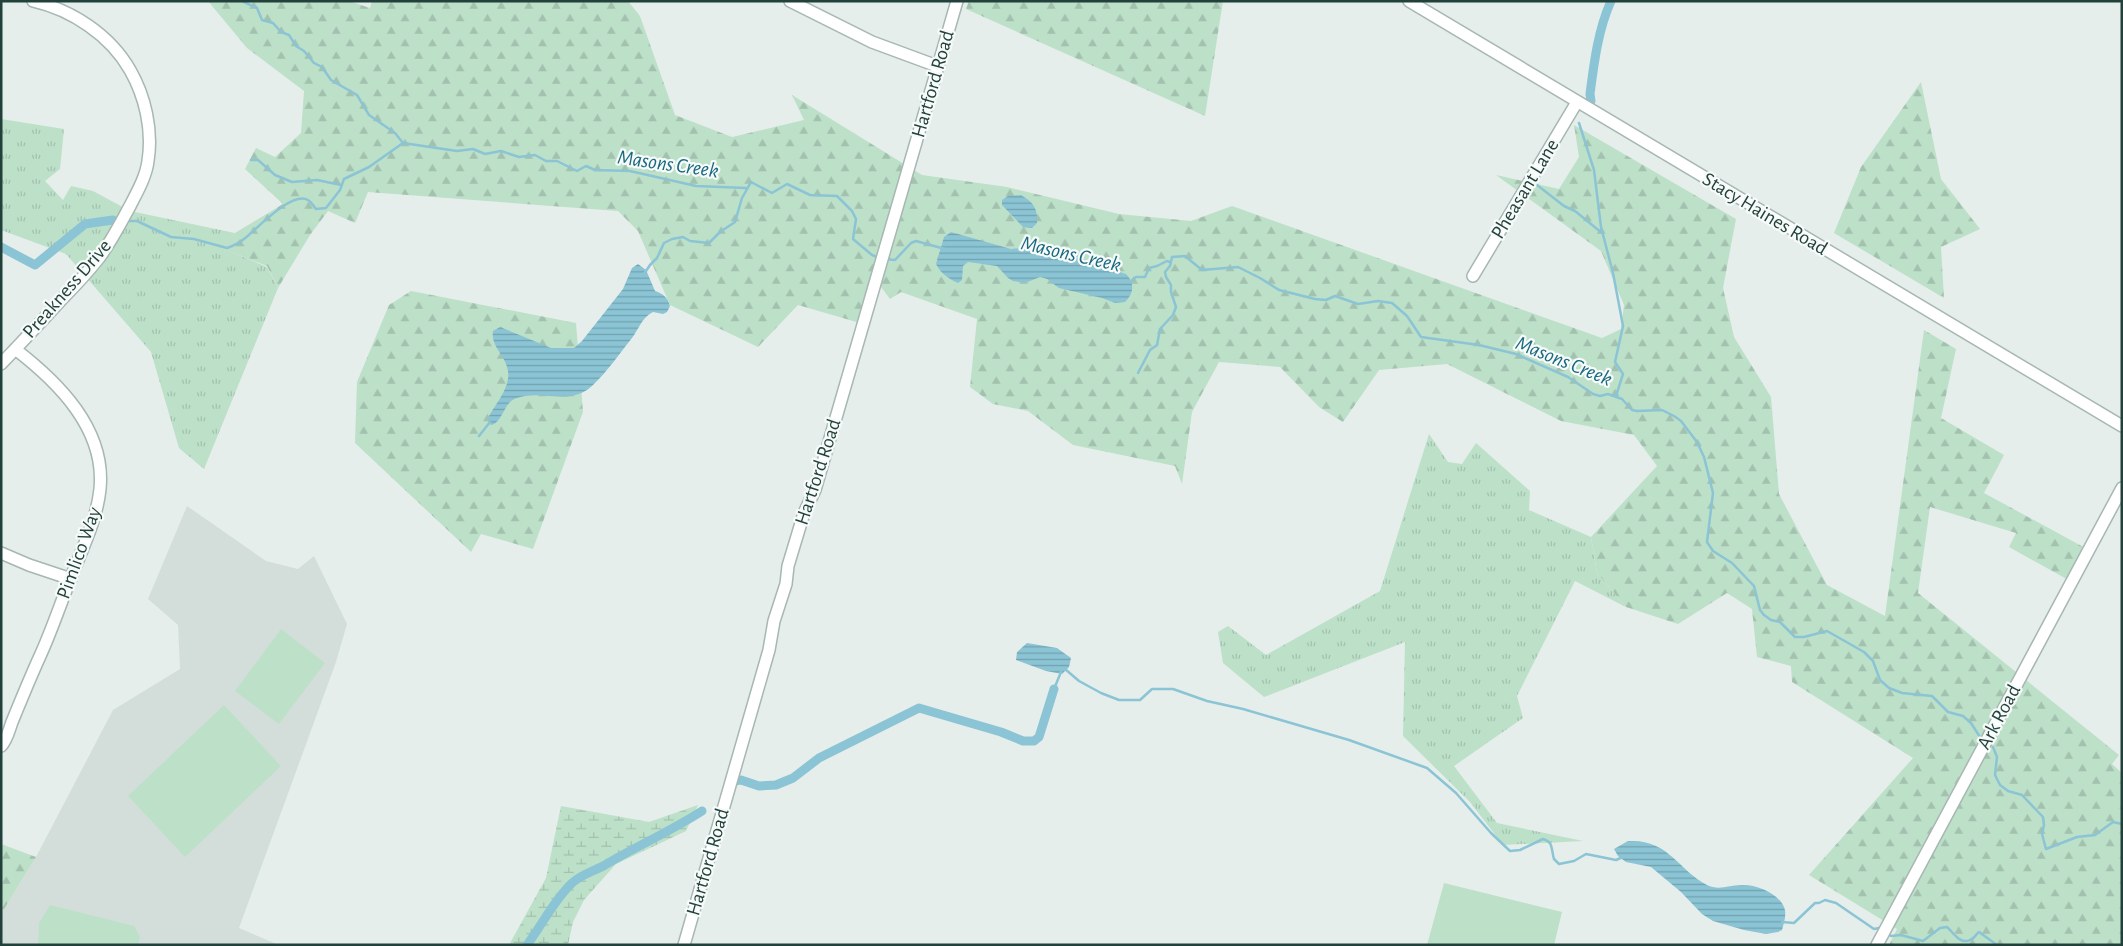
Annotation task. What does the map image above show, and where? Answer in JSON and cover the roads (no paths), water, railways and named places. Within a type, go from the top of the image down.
[{"type":"street","name":"Preakness Drive","points":[[1,364],[81,279],[106,248],[141,184],[150,152],[145,107],[138,85],[121,56],[106,40],[79,19],[54,7],[34,1]]},
{"type":"street","points":[[790,1],[872,42],[937,66]]},
{"type":"street","name":"Hartford Road","points":[[684,945],[769,650],[774,621],[786,584],[788,566],[804,514],[815,490],[957,1]]},
{"type":"street","name":"Stacy Haines Road","points":[[1409,1],[2122,426]]},
{"type":"street","name":"Pheasant Lane","points":[[1473,276],[1577,102]]},
{"type":"street","name":"Pimlico Way","points":[[1,746],[51,630],[92,527],[99,498],[101,477],[98,457],[88,430],[73,404],[44,371],[15,349]]},
{"type":"street","name":"Ark Road","points":[[1877,945],[2122,488]]},
{"type":"street","points":[[1,553],[28,566],[71,579]]},
{"type":"water","points":[[1021,195],[1029,200],[1036,209],[1037,223],[1032,228],[1023,227],[1002,205],[1002,200],[1008,196]]},
{"type":"water","points":[[951,232],[1011,249],[1033,247],[1071,253],[1094,265],[1126,274],[1132,284],[1132,292],[1125,302],[1115,303],[1059,288],[1047,279],[1040,277],[1025,283],[1013,281],[997,266],[968,262],[963,266],[962,280],[958,283],[940,271],[936,264],[944,237]]},
{"type":"water","points":[[638,264],[646,270],[655,291],[662,294],[668,300],[670,306],[667,312],[663,314],[653,312],[649,314],[608,368],[584,392],[566,396],[537,395],[517,398],[509,403],[496,423],[489,424],[488,418],[502,394],[508,379],[507,365],[494,343],[493,331],[500,327],[551,348],[574,348],[582,341],[623,289],[632,268]]},
{"type":"water","points":[[1027,643],[1057,648],[1071,658],[1069,667],[1062,674],[1046,671],[1016,660],[1017,652]]},
{"type":"water","points":[[1628,841],[1642,842],[1663,850],[1711,887],[1747,885],[1766,890],[1777,898],[1784,907],[1785,918],[1782,930],[1766,934],[1713,921],[1702,914],[1681,892],[1651,867],[1626,862],[1618,856],[1614,849]]},
{"type":"waterway","name":"Masons Creek","points":[[242,1],[257,8],[262,20],[273,23],[281,32],[289,35],[296,46],[304,51],[314,63],[322,67],[331,80],[357,95],[369,115],[395,133],[403,143],[457,151],[473,149],[485,154],[501,151],[519,157],[535,155],[546,161],[557,161],[577,171],[586,166],[595,170],[630,171],[696,186],[746,188]]},
{"type":"waterway","points":[[1591,101],[1590,94],[1597,47],[1611,1]]},
{"type":"waterway","points":[[1579,123],[1594,170],[1601,227],[1613,273],[1623,326],[1615,362],[1623,374],[1616,396]]},
{"type":"waterway","points":[[126,221],[137,221],[171,237],[194,239],[227,248],[242,240],[274,212],[293,201],[301,198],[308,200],[316,209],[326,208],[340,190],[344,179],[369,167],[403,143]]},
{"type":"waterway","points":[[251,160],[258,160],[275,175],[292,182],[317,180],[341,185]]},
{"type":"waterway","name":"Masons Creek","points":[[644,274],[657,258],[664,243],[683,237],[690,241],[709,243],[720,232],[735,222],[742,198],[751,182],[772,193],[787,184],[810,195],[837,196],[852,211],[856,219],[853,239],[872,255],[880,258]]},
{"type":"waterway","points":[[1537,185],[1564,206],[1575,211],[1602,233]]},
{"type":"waterway","points":[[1,247],[35,265],[85,224],[113,220]]},
{"type":"waterway","name":"Masons Creek","points":[[885,259],[895,260],[911,243],[916,241],[945,249]]},
{"type":"waterway","name":"Masons Creek","points":[[1138,373],[1150,350],[1157,345],[1160,329],[1173,315],[1176,307],[1171,292],[1171,285],[1165,272],[1170,266],[1172,257],[1185,256],[1202,270],[1238,267],[1279,290],[1315,299],[1326,300],[1335,296],[1358,304],[1378,301],[1392,303],[1407,316],[1421,337],[1479,345],[1516,354],[1568,377],[1593,394],[1600,396],[1608,394],[1622,399],[1632,410],[1662,410],[1681,421],[1697,442],[1704,457],[1713,493],[1707,542],[1713,551],[1732,563],[1754,586],[1760,610],[1764,615],[1771,620],[1780,622],[1795,637],[1804,637],[1827,631],[1864,652],[1873,661],[1880,680],[1889,688],[1902,693],[1932,696],[1948,712],[1963,716],[1971,723],[1980,737]]},
{"type":"waterway","name":"Masons Creek","points":[[1130,282],[1136,277],[1145,277],[1149,268],[1167,261],[1170,262]]},
{"type":"waterway","points":[[479,436],[490,422]]},
{"type":"waterway","points":[[1065,669],[1079,681],[1119,700],[1140,700],[1152,689],[1173,689],[1207,701],[1243,709],[1349,740],[1427,768],[1456,793],[1491,833],[1510,851],[1520,850],[1543,839],[1551,844],[1554,859],[1559,864],[1574,861],[1586,854],[1616,860],[1623,857]]},
{"type":"waterway","points":[[1054,689],[1061,672]]},
{"type":"waterway","points":[[733,781],[741,780],[759,786],[776,785],[793,778],[819,758],[919,708],[1001,732],[1023,741],[1034,741],[1039,737],[1054,689]]},
{"type":"waterway","name":"Masons Creek","points":[[1993,747],[1997,757],[1995,775],[2000,785],[2008,791],[2022,795],[2043,817],[2042,834],[2046,849],[2077,837],[2095,835],[2113,822],[2122,824]]},
{"type":"waterway","points":[[527,945],[559,897],[572,883],[702,811]]},
{"type":"waterway","points":[[1782,922],[1794,923],[1815,903],[1825,900],[1836,903],[1874,929],[1879,928]]},
{"type":"waterway","points":[[1888,934],[1891,936],[1901,935],[1923,941],[1940,928],[1947,927],[1963,941],[1971,939],[1979,932],[1997,945]]}]
